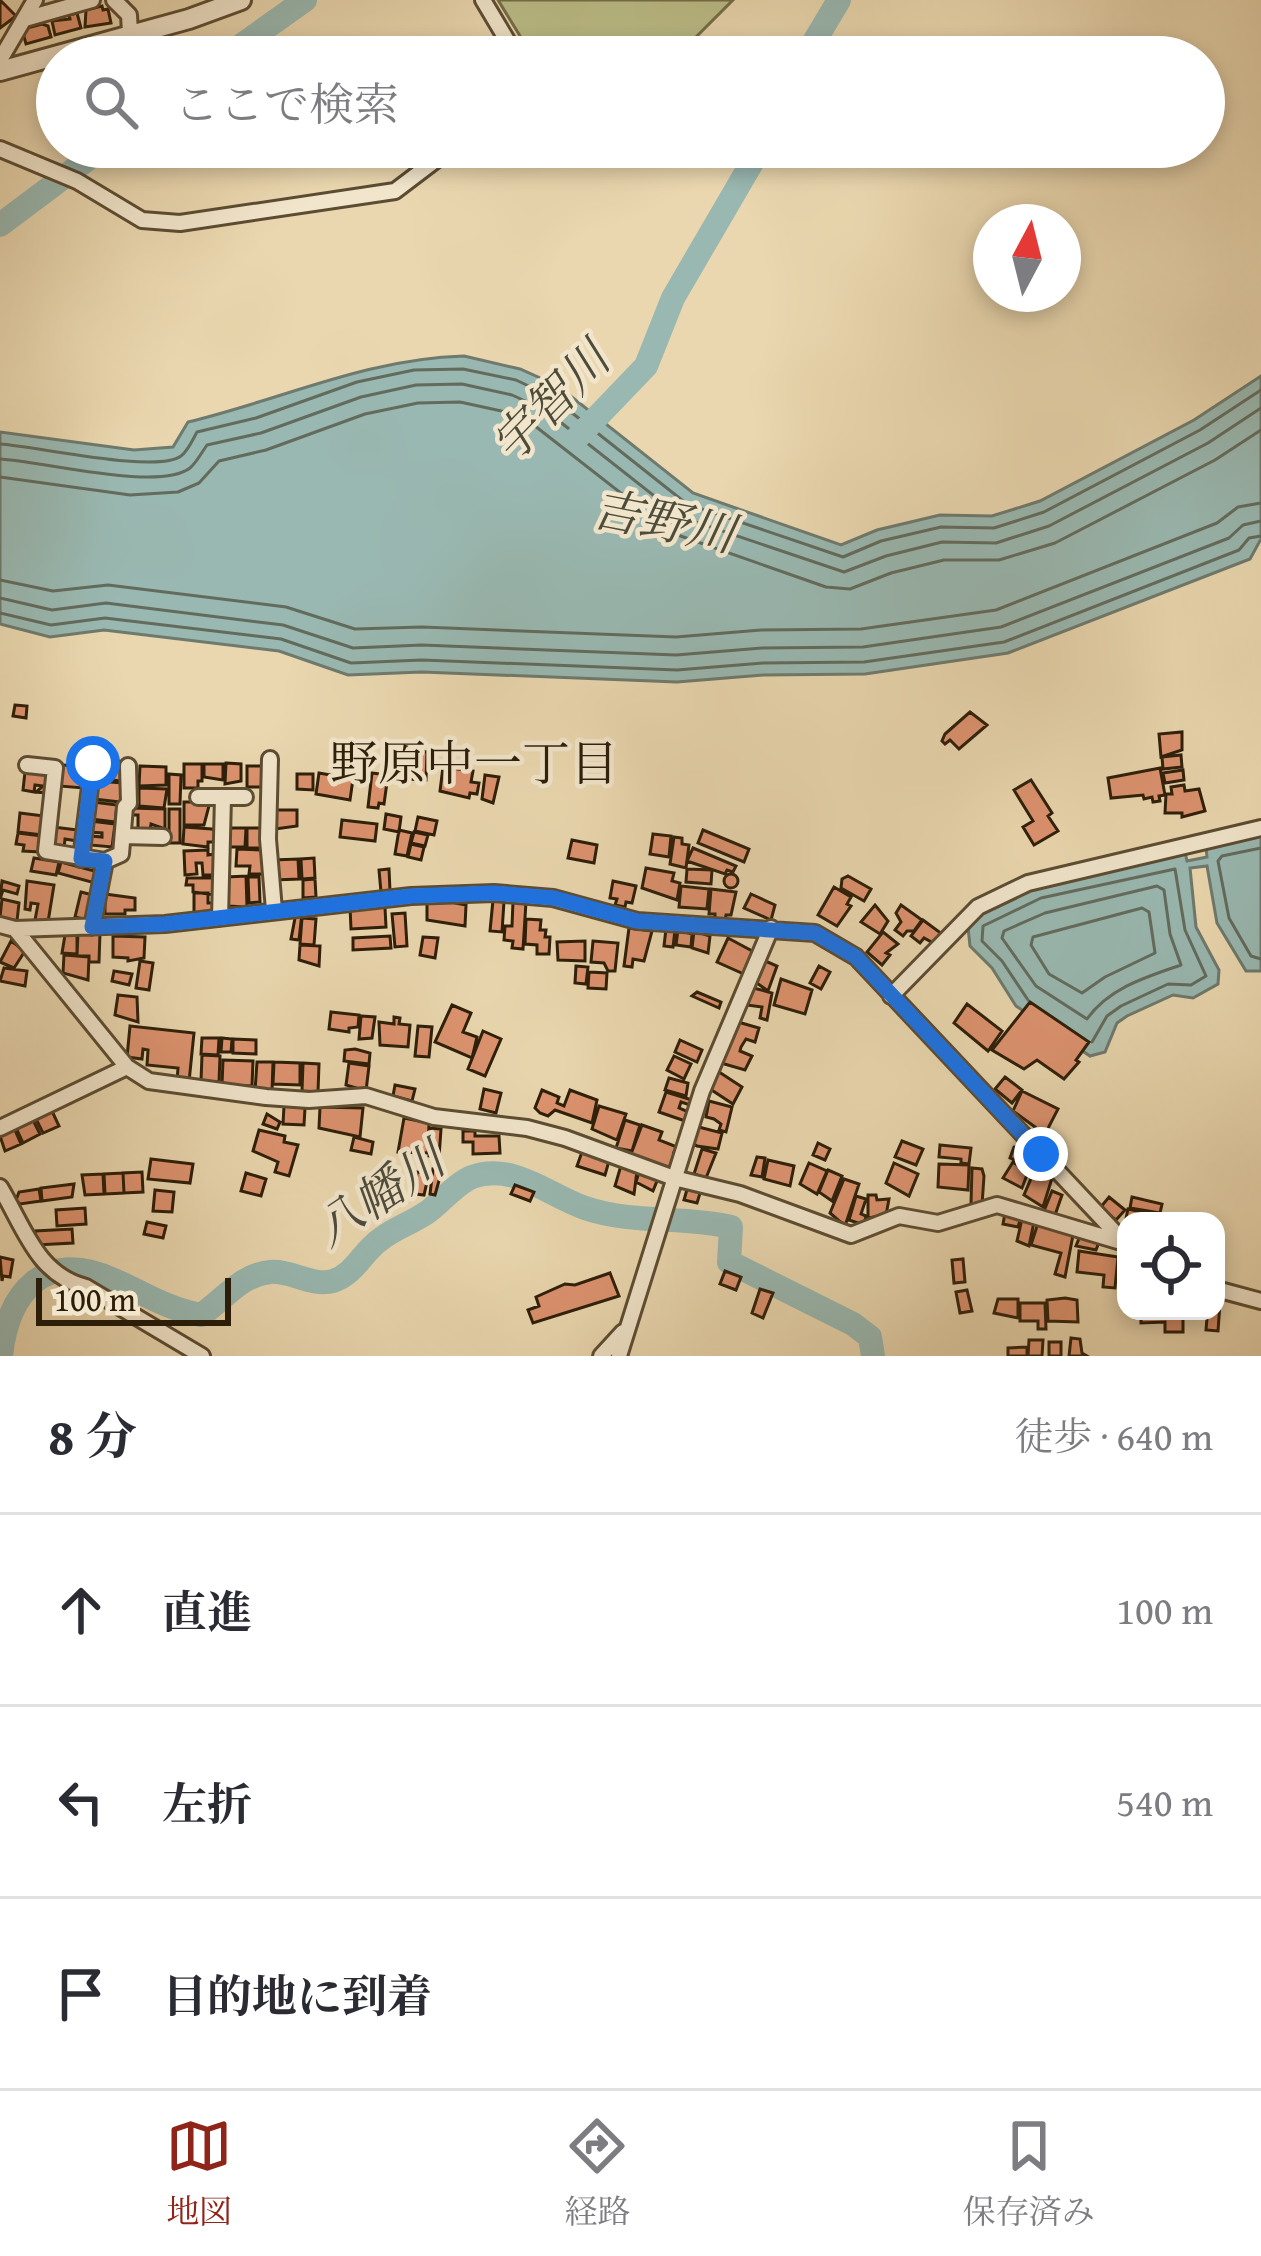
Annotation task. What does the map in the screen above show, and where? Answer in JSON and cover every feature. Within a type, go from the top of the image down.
[{"type":"street","points":[[25,19],[92,0]]},
{"type":"street","points":[[114,0],[129,15],[130,32]]},
{"type":"street","points":[[117,36],[189,20],[241,0]]},
{"type":"street","points":[[483,0],[505,36]]},
{"type":"street","points":[[0,60],[33,1]]},
{"type":"street","points":[[0,71],[36,60]]},
{"type":"street","points":[[0,149],[36,164]]},
{"type":"street","points":[[44,168],[142,220],[180,224],[395,191],[425,168]]},
{"type":"street","points":[[270,759],[268,839],[274,910]]},
{"type":"street","points":[[81,859],[93,763]]},
{"type":"street","points":[[27,765],[56,768],[46,851],[105,861],[121,854],[129,803],[128,766]]},
{"type":"street","points":[[198,796],[245,797]]},
{"type":"street","points":[[220,917],[224,796]]},
{"type":"street","points":[[891,996],[978,907],[1028,883],[1261,828]]},
{"type":"street","points":[[123,836],[163,837]]},
{"type":"street","points":[[92,927],[105,861]]},
{"type":"street","points":[[7,927],[92,927],[411,896],[494,893],[554,898],[637,921],[815,933],[856,957],[1117,1235]]},
{"type":"street","points":[[7,927],[127,1067],[149,1081],[266,1097],[366,1096],[434,1118],[527,1128],[674,1178],[740,1194],[851,1235],[898,1216],[938,1223],[997,1205],[1117,1241]]},
{"type":"street","points":[[619,1356],[702,1091],[771,928]]},
{"type":"street","points":[[0,1128],[127,1067]]},
{"type":"street","points":[[0,1187],[30,1247],[58,1276],[86,1286],[202,1356]]},
{"type":"street","points":[[1225,1291],[1261,1301]]},
{"type":"street","points":[[601,1356],[626,1328]]},
{"type":"green space","points":[[498,0],[733,0],[697,36],[520,36]]},
{"type":"water","name":"吉野川","points":[[464,356],[520,369],[558,386],[693,493],[841,545],[877,530],[940,515],[992,516],[1040,501],[1194,420],[1261,376],[1261,539],[1250,559],[1008,653],[865,674],[677,682],[422,672],[348,675],[279,651],[104,630],[50,637],[0,624],[0,432],[134,450],[173,447],[188,422],[358,372]]},
{"type":"water","points":[[1261,836],[1261,971],[1246,971],[1217,923],[1207,866],[1190,868],[1196,927],[1219,970],[1218,984],[1193,998],[1173,995],[1127,1016],[1117,1023],[1105,1052],[1090,1056],[1016,1006],[992,968],[970,946],[968,927],[983,912],[1035,888],[1185,852],[1187,861],[1207,857],[1206,847]]},
{"type":"building","points":[[0,0],[16,16],[0,28]]},
{"type":"building","points":[[108,9],[111,23],[85,27],[86,10]]},
{"type":"building","points":[[77,13],[81,28],[55,35],[52,21]]},
{"type":"building","points":[[48,26],[51,36],[36,36],[36,41],[26,44],[23,33],[27,28]]},
{"type":"building","points":[[15,705],[27,706],[26,718],[13,716]]},
{"type":"building","points":[[970,712],[987,725],[959,749],[950,740],[945,744],[945,734]]},
{"type":"building","points":[[1182,732],[1182,750],[1161,757],[1159,734]]},
{"type":"building","points":[[408,751],[427,752],[426,780],[407,779]]},
{"type":"building","points":[[1181,755],[1182,767],[1163,769],[1162,757]]},
{"type":"building","points":[[111,757],[123,763],[120,781],[96,778],[98,759]]},
{"type":"building","points":[[226,763],[241,764],[241,781],[225,784]]},
{"type":"building","points":[[184,764],[202,764],[198,788],[184,788]]},
{"type":"building","points":[[204,764],[223,764],[223,780],[204,777]]},
{"type":"building","points":[[61,765],[86,766],[83,788],[59,786]]},
{"type":"building","points":[[140,766],[166,767],[166,785],[139,786]]},
{"type":"building","points":[[247,766],[264,766],[264,787],[247,787]]},
{"type":"building","points":[[443,767],[473,771],[471,782],[479,783],[477,794],[470,793],[469,798],[440,791]]},
{"type":"building","points":[[1160,768],[1165,795],[1159,796],[1160,801],[1143,795],[1111,798],[1108,778]]},
{"type":"building","points":[[1183,770],[1184,780],[1165,783],[1163,773]]},
{"type":"building","points":[[25,772],[49,775],[47,793],[36,792],[43,786],[35,785],[34,792],[23,790]]},
{"type":"building","points":[[319,773],[353,779],[350,800],[316,794]]},
{"type":"building","points":[[372,773],[388,775],[384,804],[379,803],[378,808],[368,807]]},
{"type":"building","points":[[169,774],[181,775],[180,804],[169,804]]},
{"type":"building","points":[[297,774],[313,774],[313,790],[297,789]]},
{"type":"building","points":[[485,775],[499,777],[493,803],[482,799]]},
{"type":"building","points":[[1031,780],[1058,831],[1034,845],[1023,827],[1033,821],[1014,790]]},
{"type":"building","points":[[96,781],[124,783],[120,802],[94,799]]},
{"type":"building","points":[[1184,785],[1185,791],[1199,789],[1205,811],[1182,817],[1182,813],[1165,813],[1166,794],[1172,794],[1171,787]]},
{"type":"building","points":[[139,788],[167,789],[164,808],[139,806]]},
{"type":"building","points":[[93,802],[117,805],[115,822],[91,819]]},
{"type":"building","points":[[184,802],[210,802],[204,825],[184,825]]},
{"type":"building","points":[[130,808],[165,809],[165,829],[151,824],[150,831],[138,831],[138,815],[130,815]]},
{"type":"building","points":[[169,809],[180,809],[180,843],[169,843]]},
{"type":"building","points":[[275,810],[297,810],[297,826],[275,829]]},
{"type":"building","points":[[20,813],[44,816],[42,835],[18,832]]},
{"type":"building","points":[[386,814],[401,817],[399,832],[384,829]]},
{"type":"building","points":[[418,817],[437,821],[434,835],[415,831]]},
{"type":"building","points":[[342,820],[377,824],[375,841],[340,837]]},
{"type":"building","points":[[90,821],[115,824],[112,847],[90,845],[91,836],[102,837],[102,833],[89,832]]},
{"type":"building","points":[[53,827],[78,830],[77,841],[65,839],[64,848],[51,846]]},
{"type":"building","points":[[184,827],[212,829],[216,842],[208,842],[208,847],[183,844]]},
{"type":"building","points":[[230,828],[246,828],[245,847],[228,847]]},
{"type":"building","points":[[247,828],[264,828],[264,848],[247,848]]},
{"type":"building","points":[[399,830],[412,833],[407,856],[395,854]]},
{"type":"building","points":[[703,830],[749,849],[744,862],[698,843]]},
{"type":"building","points":[[414,832],[428,835],[425,846],[411,843]]},
{"type":"building","points":[[18,833],[42,836],[40,852],[23,851],[24,845],[16,844]]},
{"type":"building","points":[[653,834],[671,836],[669,857],[650,854]]},
{"type":"building","points":[[674,837],[689,845],[686,868],[670,864]]},
{"type":"building","points":[[572,840],[597,845],[594,863],[568,858]]},
{"type":"building","points":[[411,844],[424,847],[421,860],[408,857]]},
{"type":"building","points":[[693,848],[736,866],[733,872],[725,874],[687,861]]},
{"type":"building","points":[[237,849],[261,850],[264,874],[249,874],[250,866],[236,866]]},
{"type":"building","points":[[208,850],[208,855],[215,854],[215,875],[203,875],[202,863],[196,863],[197,874],[185,875],[184,851]]},
{"type":"building","points":[[34,858],[59,862],[56,875],[31,871]]},
{"type":"building","points":[[314,858],[315,878],[302,879],[301,859]]},
{"type":"building","points":[[298,859],[299,879],[274,880],[273,860]]},
{"type":"building","points":[[61,862],[98,872],[95,883],[58,873]]},
{"type":"building","points":[[646,868],[674,873],[672,881],[680,883],[677,900],[642,888]]},
{"type":"building","points":[[389,869],[390,891],[381,892],[379,870]]},
{"type":"building","points":[[687,869],[712,870],[711,884],[686,882]]},
{"type":"building","points":[[731,874],[738,881],[731,888],[724,881]]},
{"type":"building","points":[[246,876],[247,907],[227,906],[227,877]]},
{"type":"building","points":[[848,876],[871,889],[864,901],[841,888],[842,879]]},
{"type":"building","points":[[248,877],[259,877],[260,902],[249,903]]},
{"type":"building","points":[[187,878],[216,878],[216,895],[193,892],[193,885],[186,885]]},
{"type":"building","points":[[315,879],[316,897],[303,898],[303,880]]},
{"type":"building","points":[[2,881],[19,886],[17,894],[3,890],[0,899]]},
{"type":"building","points":[[27,881],[54,885],[48,922],[35,920],[38,904],[25,909]]},
{"type":"building","points":[[613,881],[636,886],[632,903],[615,905],[617,899],[610,898]]},
{"type":"building","points":[[681,886],[709,889],[707,909],[679,907]]},
{"type":"building","points":[[834,887],[851,897],[847,904],[851,906],[837,926],[818,915]]},
{"type":"building","points":[[711,889],[736,892],[731,915],[725,920],[709,914]]},
{"type":"building","points":[[81,892],[93,895],[87,920],[75,917]]},
{"type":"building","points":[[194,893],[208,893],[215,913],[194,913]]},
{"type":"building","points":[[105,894],[135,898],[135,910],[105,914]]},
{"type":"building","points":[[751,894],[775,905],[771,920],[744,908]]},
{"type":"building","points":[[2,899],[19,903],[17,921],[0,917]]},
{"type":"building","points":[[493,900],[504,901],[502,932],[490,931]]},
{"type":"building","points":[[513,901],[526,902],[523,949],[512,948],[513,941],[504,940],[505,926],[512,926]]},
{"type":"building","points":[[427,902],[466,905],[465,926],[427,920]]},
{"type":"building","points":[[875,905],[888,921],[880,934],[861,922]]},
{"type":"building","points":[[901,905],[922,920],[903,936],[895,930],[901,922],[896,913]]},
{"type":"building","points":[[381,906],[386,927],[351,929],[350,907]]},
{"type":"building","points":[[296,913],[302,913],[299,940],[291,939]]},
{"type":"building","points":[[405,913],[407,946],[395,947],[392,914]]},
{"type":"building","points":[[302,918],[316,919],[314,945],[300,944]]},
{"type":"building","points":[[526,919],[541,920],[540,930],[550,937],[549,954],[537,954],[537,945],[525,944]]},
{"type":"building","points":[[923,920],[942,934],[935,944],[924,938],[920,943],[911,936]]},
{"type":"building","points":[[629,928],[652,931],[644,961],[633,959],[632,967],[624,966]]},
{"type":"building","points":[[666,929],[675,930],[673,947],[664,946]]},
{"type":"building","points":[[678,930],[692,934],[691,947],[676,945]]},
{"type":"building","points":[[694,931],[710,936],[708,953],[692,948]]},
{"type":"building","points":[[78,932],[100,933],[99,962],[77,956]]},
{"type":"building","points":[[883,932],[898,944],[886,953],[890,955],[882,965],[867,952]]},
{"type":"building","points":[[65,935],[77,935],[77,954],[62,953]]},
{"type":"building","points":[[113,936],[145,937],[144,958],[113,957]]},
{"type":"building","points":[[390,936],[391,948],[353,950],[353,938]]},
{"type":"building","points":[[423,937],[438,938],[435,958],[420,955]]},
{"type":"building","points":[[728,938],[754,952],[746,975],[717,962]]},
{"type":"building","points":[[11,941],[25,951],[14,968],[0,962]]},
{"type":"building","points":[[585,941],[585,961],[558,960],[557,942]]},
{"type":"building","points":[[593,941],[618,943],[615,971],[608,971],[604,963],[591,962]]},
{"type":"building","points":[[300,945],[320,946],[319,966],[299,960]]},
{"type":"building","points":[[64,955],[89,957],[88,980],[63,973]]},
{"type":"building","points":[[763,960],[777,966],[768,991],[754,981]]},
{"type":"building","points":[[140,961],[153,963],[149,990],[136,988]]},
{"type":"building","points":[[576,966],[588,967],[586,984],[575,983]]},
{"type":"building","points":[[819,966],[830,972],[821,989],[810,983]]},
{"type":"building","points":[[4,968],[27,971],[25,986],[0,981]]},
{"type":"building","points":[[114,971],[132,974],[129,985],[112,981]]},
{"type":"building","points":[[589,972],[607,973],[606,989],[588,988]]},
{"type":"building","points":[[781,979],[812,990],[805,1014],[774,1005]]},
{"type":"building","points":[[750,987],[772,993],[767,1020],[760,1018],[762,1007],[747,1005]]},
{"type":"building","points":[[697,992],[721,1002],[719,1008],[692,996]]},
{"type":"building","points":[[118,995],[137,997],[138,1022],[115,1015]]},
{"type":"building","points":[[1030,1002],[1089,1042],[1064,1079],[1037,1060],[1024,1069],[992,1050]]},
{"type":"building","points":[[967,1004],[1002,1031],[988,1051],[954,1023]]},
{"type":"building","points":[[452,1005],[471,1013],[463,1032],[477,1037],[472,1058],[435,1042]]},
{"type":"building","points":[[331,1012],[359,1015],[358,1027],[349,1032],[329,1029]]},
{"type":"building","points":[[361,1016],[375,1017],[372,1038],[359,1039]]},
{"type":"building","points":[[394,1017],[400,1018],[399,1024],[410,1025],[408,1047],[380,1045],[379,1022],[394,1024]]},
{"type":"building","points":[[738,1022],[759,1028],[755,1042],[746,1039],[741,1047],[740,1051],[752,1056],[745,1070],[721,1063]]},
{"type":"building","points":[[130,1026],[194,1033],[189,1082],[177,1081],[178,1068],[147,1065],[148,1050],[143,1049],[142,1059],[127,1057]]},
{"type":"building","points":[[418,1026],[432,1027],[429,1057],[415,1056]]},
{"type":"building","points":[[483,1031],[501,1039],[485,1076],[468,1069]]},
{"type":"building","points":[[202,1038],[219,1038],[218,1055],[201,1054]]},
{"type":"building","points":[[222,1038],[232,1039],[231,1052],[221,1052]]},
{"type":"building","points":[[233,1039],[256,1040],[256,1054],[233,1053]]},
{"type":"building","points":[[680,1040],[702,1050],[697,1062],[675,1052]]},
{"type":"building","points":[[345,1050],[370,1053],[369,1064],[344,1061]]},
{"type":"building","points":[[202,1055],[220,1056],[219,1082],[201,1081]]},
{"type":"building","points":[[674,1056],[691,1064],[684,1079],[667,1070]]},
{"type":"building","points":[[223,1060],[253,1061],[252,1086],[222,1085]]},
{"type":"building","points":[[257,1062],[273,1062],[272,1091],[255,1091]]},
{"type":"building","points":[[274,1062],[300,1063],[300,1085],[273,1084]]},
{"type":"building","points":[[303,1063],[319,1064],[318,1092],[302,1091]]},
{"type":"building","points":[[349,1063],[369,1066],[366,1091],[346,1085]]},
{"type":"building","points":[[716,1070],[742,1087],[733,1104],[707,1087]]},
{"type":"building","points":[[1005,1077],[1022,1090],[1012,1103],[995,1089]]},
{"type":"building","points":[[669,1078],[688,1083],[686,1096],[665,1090]]},
{"type":"building","points":[[395,1085],[415,1089],[412,1101],[393,1096]]},
{"type":"building","points":[[484,1089],[501,1093],[496,1113],[480,1109]]},
{"type":"building","points":[[542,1090],[559,1097],[557,1103],[564,1106],[570,1090],[597,1100],[592,1123],[555,1110],[548,1116],[540,1113],[535,1108]]},
{"type":"building","points":[[1022,1091],[1058,1109],[1041,1142],[1031,1134],[1035,1127],[1013,1111]]},
{"type":"building","points":[[666,1092],[692,1100],[690,1105],[681,1102],[679,1108],[691,1113],[688,1122],[659,1112]]},
{"type":"building","points":[[709,1101],[732,1107],[726,1132],[706,1117]]},
{"type":"building","points":[[284,1106],[305,1108],[304,1125],[283,1124]]},
{"type":"building","points":[[599,1106],[626,1114],[617,1140],[592,1129]]},
{"type":"building","points":[[320,1107],[363,1108],[360,1137],[319,1128]]},
{"type":"building","points":[[52,1111],[59,1126],[43,1133],[36,1119]]},
{"type":"building","points":[[267,1114],[280,1122],[277,1129],[263,1124]]},
{"type":"building","points":[[404,1118],[429,1123],[428,1153],[398,1152]]},
{"type":"building","points":[[33,1120],[40,1134],[23,1143],[16,1128]]},
{"type":"building","points":[[625,1120],[640,1125],[632,1151],[616,1148]]},
{"type":"building","points":[[642,1125],[662,1132],[659,1140],[677,1147],[674,1170],[631,1154]]},
{"type":"building","points":[[695,1126],[722,1133],[718,1149],[691,1142]]},
{"type":"building","points":[[14,1128],[21,1144],[5,1151],[0,1136]]},
{"type":"building","points":[[430,1128],[441,1129],[439,1157],[429,1156]]},
{"type":"building","points":[[259,1130],[285,1136],[284,1142],[298,1145],[289,1176],[275,1172],[278,1162],[253,1151]]},
{"type":"building","points":[[463,1131],[499,1136],[500,1153],[473,1154],[473,1142],[463,1142]]},
{"type":"building","points":[[354,1137],[373,1142],[371,1154],[351,1150]]},
{"type":"building","points":[[902,1141],[923,1149],[916,1165],[895,1157]]},
{"type":"building","points":[[818,1143],[830,1149],[825,1160],[813,1155]]},
{"type":"building","points":[[940,1145],[971,1148],[969,1164],[939,1157]]},
{"type":"building","points":[[1014,1147],[1036,1156],[1031,1167],[1010,1158]]},
{"type":"building","points":[[702,1149],[716,1153],[706,1178],[694,1174]]},
{"type":"building","points":[[582,1152],[609,1161],[605,1175],[577,1166]]},
{"type":"building","points":[[757,1157],[765,1158],[762,1177],[751,1175]]},
{"type":"building","points":[[151,1159],[193,1164],[190,1183],[148,1179]]},
{"type":"building","points":[[768,1160],[794,1166],[790,1186],[764,1179]]},
{"type":"building","points":[[622,1162],[637,1171],[634,1194],[615,1186]]},
{"type":"building","points":[[1013,1162],[1028,1172],[1022,1188],[1003,1178]]},
{"type":"building","points":[[809,1163],[827,1171],[817,1194],[800,1184]]},
{"type":"building","points":[[894,1163],[918,1174],[909,1196],[886,1183]]},
{"type":"building","points":[[939,1164],[969,1165],[968,1190],[938,1187]]},
{"type":"building","points":[[1036,1167],[1053,1175],[1043,1207],[1024,1195]]},
{"type":"building","points":[[972,1168],[982,1169],[984,1176],[982,1205],[971,1204]]},
{"type":"building","points":[[433,1169],[442,1170],[435,1195],[430,1194]]},
{"type":"building","points":[[640,1169],[659,1176],[653,1191],[636,1182]]},
{"type":"building","points":[[828,1170],[842,1176],[832,1201],[819,1192]]},
{"type":"building","points":[[142,1172],[143,1192],[124,1193],[123,1173]]},
{"type":"building","points":[[417,1172],[429,1173],[424,1195],[415,1194]]},
{"type":"building","points":[[123,1173],[124,1193],[105,1194],[104,1174]]},
{"type":"building","points":[[246,1173],[266,1179],[261,1196],[241,1191]]},
{"type":"building","points":[[103,1174],[104,1194],[85,1195],[82,1175]]},
{"type":"building","points":[[844,1179],[859,1184],[845,1226],[830,1213]]},
{"type":"building","points":[[74,1184],[72,1197],[42,1201],[41,1188]]},
{"type":"building","points":[[515,1185],[534,1192],[530,1201],[511,1194]]},
{"type":"building","points":[[688,1186],[701,1190],[697,1203],[684,1200]]},
{"type":"building","points":[[39,1189],[41,1201],[20,1204],[16,1200],[19,1192]]},
{"type":"building","points":[[155,1190],[174,1192],[172,1212],[153,1211]]},
{"type":"building","points":[[1052,1191],[1062,1195],[1055,1215],[1044,1211]]},
{"type":"building","points":[[868,1195],[889,1199],[886,1215],[868,1218]]},
{"type":"building","points":[[856,1196],[866,1199],[861,1214],[866,1216],[864,1225],[849,1220]]},
{"type":"building","points":[[1109,1197],[1125,1210],[1117,1212],[1116,1220],[1100,1208]]},
{"type":"building","points":[[1132,1197],[1162,1204],[1160,1212],[1130,1208]]},
{"type":"building","points":[[85,1208],[86,1224],[57,1226],[56,1210]]},
{"type":"building","points":[[1005,1213],[1021,1217],[1018,1227],[1003,1224]]},
{"type":"building","points":[[1022,1219],[1034,1222],[1029,1246],[1017,1241]]},
{"type":"building","points":[[147,1222],[166,1226],[163,1238],[144,1234]]},
{"type":"building","points":[[1038,1223],[1073,1235],[1065,1277],[1055,1274],[1061,1253],[1031,1245]]},
{"type":"building","points":[[72,1229],[73,1243],[36,1245],[35,1231]]},
{"type":"building","points":[[1080,1236],[1099,1242],[1096,1250],[1076,1246]]},
{"type":"building","points":[[1079,1251],[1117,1257],[1115,1288],[1103,1287],[1104,1275],[1077,1272]]},
{"type":"building","points":[[0,1257],[13,1260],[10,1277],[3,1276],[2,1281]]},
{"type":"building","points":[[963,1259],[965,1282],[954,1283],[952,1260]]},
{"type":"building","points":[[725,1271],[741,1277],[736,1290],[720,1284]]},
{"type":"building","points":[[610,1273],[619,1296],[533,1323],[528,1310],[539,1306],[536,1297]]},
{"type":"building","points":[[760,1289],[773,1293],[763,1318],[752,1313]]},
{"type":"building","points":[[967,1290],[972,1311],[960,1313],[956,1292]]},
{"type":"building","points":[[998,1299],[1018,1299],[1018,1318],[994,1313]]},
{"type":"building","points":[[1047,1300],[1077,1300],[1078,1322],[1048,1321]]},
{"type":"building","points":[[1020,1303],[1045,1303],[1046,1329],[1038,1329],[1038,1321],[1020,1321]]},
{"type":"building","points":[[1183,1320],[1183,1332],[1165,1332],[1165,1322],[1141,1323]]},
{"type":"building","points":[[1207,1320],[1219,1320],[1218,1331],[1206,1330]]},
{"type":"building","points":[[1071,1338],[1080,1339],[1087,1356],[1069,1356]]},
{"type":"building","points":[[1029,1340],[1043,1340],[1042,1356],[1028,1356]]},
{"type":"building","points":[[1049,1342],[1061,1342],[1061,1356],[1049,1356]]},
{"type":"building","points":[[1027,1347],[1027,1356],[1008,1356],[1008,1348]]},
{"type":"waterway","points":[[254,36],[305,0]]},
{"type":"waterway","name":"宇智川","points":[[818,36],[839,0]]},
{"type":"waterway","points":[[0,225],[76,168]]},
{"type":"waterway","name":"宇智川","points":[[576,439],[646,366],[673,298],[749,168]]},
{"type":"waterway","name":"八幡川","points":[[1,1356],[12,1312],[22,1295],[50,1273],[90,1271],[166,1305],[201,1315],[259,1274],[278,1272],[325,1282],[341,1278],[386,1235],[429,1211],[466,1180],[487,1174],[517,1177],[603,1213],[731,1227],[729,1262],[853,1324],[870,1337],[873,1356]]},
{"type":"district","name":"野原中一丁目","points":[[474,763]]},
{"type":"route","points":[[93,763],[81,859],[105,861],[92,927],[165,924],[411,896],[494,893],[554,898],[637,921],[815,933],[856,957],[1041,1154]]}]
